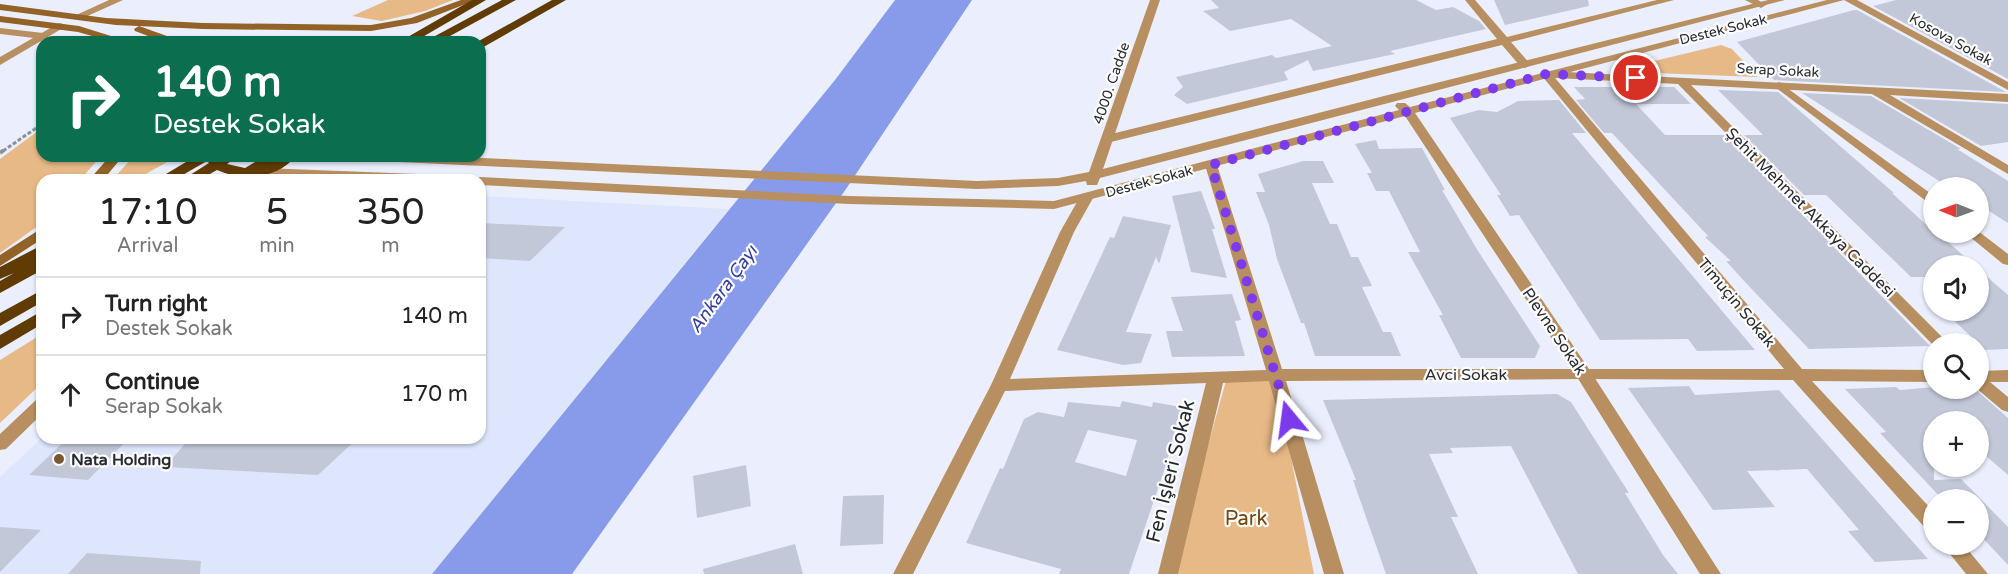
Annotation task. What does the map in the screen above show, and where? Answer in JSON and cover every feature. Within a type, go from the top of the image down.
[{"type":"highway","points":[[416,36],[480,0]]},
{"type":"highway","points":[[441,36],[510,0]]},
{"type":"highway","points":[[477,36],[542,0]]},
{"type":"highway","points":[[486,42],[560,0]]},
{"type":"highway","points":[[174,174],[195,162]]},
{"type":"highway","points":[[215,162],[224,168],[251,174]]},
{"type":"highway","points":[[200,174],[220,162]]},
{"type":"highway","points":[[244,174],[264,162]]},
{"type":"highway","points":[[268,174],[282,162]]},
{"type":"highway","points":[[0,274],[36,253]]},
{"type":"highway","points":[[0,288],[36,267]]},
{"type":"highway","points":[[0,321],[36,299]]},
{"type":"highway","points":[[0,344],[36,320]]},
{"type":"main road","points":[[0,7],[109,20],[203,26],[371,28],[412,21],[471,0]]},
{"type":"main road","points":[[0,19],[79,29],[104,36]]},
{"type":"main road","points":[[109,20],[159,36]]},
{"type":"main road","points":[[101,174],[112,162]]},
{"type":"main road","points":[[0,262],[36,236]]},
{"type":"street","points":[[80,16],[118,0]]},
{"type":"street","name":"4000. Cadde","points":[[1095,175],[1155,0]]},
{"type":"street","points":[[1470,0],[1525,65]]},
{"type":"street","points":[[1107,139],[1669,0]]},
{"type":"street","name":"Destek Sokak","points":[[903,574],[999,385],[1095,175],[1388,98],[1525,65],[1756,2],[1779,0]]},
{"type":"street","name":"Destek Sokak","points":[[1086,198],[1546,74],[1839,0]]},
{"type":"street","name":"Kosova Sokak","points":[[1849,0],[2008,87]]},
{"type":"street","points":[[0,30],[43,36],[59,27]]},
{"type":"street","points":[[0,62],[36,40]]},
{"type":"street","name":"Serap Sokak","points":[[1546,74],[2008,98]]},
{"type":"street","name":"Timuçin Sokak","points":[[1546,74],[1797,374],[1923,513]]},
{"type":"street","name":"Şehit Mehmet Akkaya Caddesi","points":[[1680,80],[1930,333]]},
{"type":"street","points":[[1779,85],[1923,195]]},
{"type":"street","points":[[1872,90],[2008,170]]},
{"type":"street","name":"Plevne Sokak","points":[[1388,98],[1408,111],[1583,373],[1711,574]]},
{"type":"street","points":[[486,162],[977,185],[1058,182],[1095,175]]},
{"type":"street","points":[[1211,165],[1334,574]]},
{"type":"street","points":[[486,181],[849,200],[1018,205],[1054,205],[1086,198]]},
{"type":"street","points":[[1985,243],[2008,261]]},
{"type":"street","name":"Avci Sokak","points":[[999,385],[1276,375],[1583,373],[1923,376]]},
{"type":"street","points":[[1989,378],[2008,376]]},
{"type":"street","name":"Fen İşleri Sokak","points":[[1168,574],[1215,378]]},
{"type":"street","points":[[1989,389],[2008,406]]},
{"type":"street","points":[[0,444],[36,410]]},
{"type":"street","points":[[1961,555],[1977,574]]},
{"type":"path","points":[[0,153],[36,128]]},
{"type":"shaded area","points":[[486,196],[729,209],[432,574],[0,574],[0,477],[36,444],[486,444]]},
{"type":"green space","points":[[388,0],[453,0],[425,11],[382,21],[352,16]]},
{"type":"green space","points":[[1721,45],[1732,49],[1758,77],[1626,72],[1625,68]]},
{"type":"green space","points":[[36,132],[36,162],[96,162],[85,174],[36,174],[36,227],[0,253],[0,159]]},
{"type":"green space","points":[[128,162],[167,162],[146,174],[118,174]]},
{"type":"green space","points":[[36,338],[36,389],[0,423],[0,360]]},
{"type":"green space","name":"Park","points":[[1227,377],[1275,377],[1314,574],[1175,574],[1174,569]]},
{"type":"water","name":"Ankara Çayı","points":[[895,0],[972,0],[846,189],[572,574],[432,574],[835,80]]},
{"type":"building","points":[[1211,0],[1416,0],[1436,10],[1453,7],[1479,21],[1486,29],[1390,51],[1395,54],[1313,71],[1308,60],[1284,72],[1288,80],[1187,104],[1174,95],[1183,87],[1176,77],[1272,55],[1276,58],[1332,46],[1291,19],[1230,31],[1203,11],[1219,8]]},
{"type":"building","points":[[1494,0],[1588,0],[1589,6],[1505,25]]},
{"type":"building","points":[[1896,0],[2008,0],[2008,79],[1873,6]]},
{"type":"building","points":[[1854,10],[2006,92],[1774,80],[1737,42]]},
{"type":"building","points":[[1574,87],[1674,87],[1691,104],[1636,104],[1665,135],[1725,135],[1923,339],[1923,346],[1809,349],[1745,282],[1726,261],[1731,261],[1705,237],[1708,236],[1612,133],[1604,133],[1576,100],[1585,99]]},
{"type":"building","points":[[1718,90],[1778,92],[1894,193],[1892,193],[1923,222],[1923,243],[1949,243],[1963,255],[1923,255],[1923,277],[1911,277],[1826,195],[1804,195],[1744,135],[1763,135]]},
{"type":"building","points":[[1802,93],[1871,96],[1961,149],[1957,149],[2008,181],[2008,223],[1989,211],[1989,177],[1933,177]]},
{"type":"building","points":[[1899,98],[2008,104],[2008,142],[1981,146]]},
{"type":"building","points":[[1559,100],[1586,133],[1572,133],[1755,350],[1697,351],[1688,339],[1600,340],[1519,215],[1510,216],[1497,195],[1501,195],[1450,118],[1479,110],[1497,112],[1518,101]]},
{"type":"building","points":[[1376,140],[1379,149],[1422,148],[1445,190],[1442,190],[1478,251],[1540,346],[1535,358],[1461,358],[1439,315],[1443,315],[1408,252],[1420,252],[1389,191],[1376,191],[1367,173],[1372,173],[1355,144]]},
{"type":"building","points":[[1303,161],[1323,161],[1334,183],[1312,183],[1330,224],[1337,224],[1351,257],[1358,257],[1372,286],[1362,287],[1383,332],[1391,332],[1401,356],[1315,356],[1277,259],[1269,225],[1256,192],[1265,192],[1258,174]]},
{"type":"building","points":[[1201,191],[1215,229],[1212,229],[1227,278],[1191,272],[1172,196]]},
{"type":"building","points":[[1123,216],[1171,225],[1159,264],[1156,257],[1126,332],[1152,334],[1141,363],[1123,365],[1057,350],[1110,237],[1114,238]]},
{"type":"building","points":[[486,223],[565,227],[530,261],[486,258]]},
{"type":"building","points":[[1989,279],[2008,295],[2008,349],[1989,350],[1989,333],[1967,333],[1955,321],[1989,321]]},
{"type":"building","points":[[1232,294],[1241,320],[1235,321],[1245,356],[1172,357],[1166,331],[1183,331],[1171,297]]},
{"type":"building","points":[[1689,386],[1695,395],[1779,390],[1928,559],[1875,562],[1848,531],[1859,530],[1807,469],[1747,471],[1775,507],[1713,510],[1628,388]]},
{"type":"building","points":[[1923,388],[1923,399],[1986,399],[2008,418],[2008,475],[1989,459],[1989,411],[1923,411],[1923,477],[1934,477],[1934,480],[1961,479],[1971,489],[1933,489],[1880,433],[1886,432],[1845,389]]},
{"type":"building","points":[[1557,394],[1571,402],[1629,493],[1625,493],[1663,555],[1678,574],[1578,574],[1511,446],[1450,448],[1453,453],[1429,454],[1458,517],[1451,517],[1478,574],[1386,574],[1353,480],[1356,480],[1323,400]]},
{"type":"building","points":[[1122,401],[1152,407],[1153,402],[1181,407],[1166,465],[1129,574],[1059,574],[1061,569],[966,543],[1000,468],[1003,469],[1024,419],[1038,412],[1064,417],[1068,402],[1120,407]],"holes":[[[1088,430],[1137,440],[1126,476],[1075,462]]]},
{"type":"building","points":[[62,444],[123,444],[88,480],[29,475]]},
{"type":"building","points":[[185,444],[352,444],[318,475],[165,467]]},
{"type":"building","points":[[746,465],[751,506],[697,518],[693,476]]},
{"type":"building","points":[[884,495],[883,544],[840,546],[843,496]]},
{"type":"building","points":[[1989,508],[2008,527],[2008,565],[1989,545]]},
{"type":"building","points":[[0,527],[41,530],[0,572]]},
{"type":"building","points":[[795,544],[803,574],[704,574],[703,569]]},
{"type":"building","points":[[87,553],[201,561],[200,574],[68,574]]},
{"type":"place","name":"Nata Holding","points":[[59,459]]},
{"type":"route","points":[[1289,419],[1211,165],[1546,74],[1636,78]]}]
